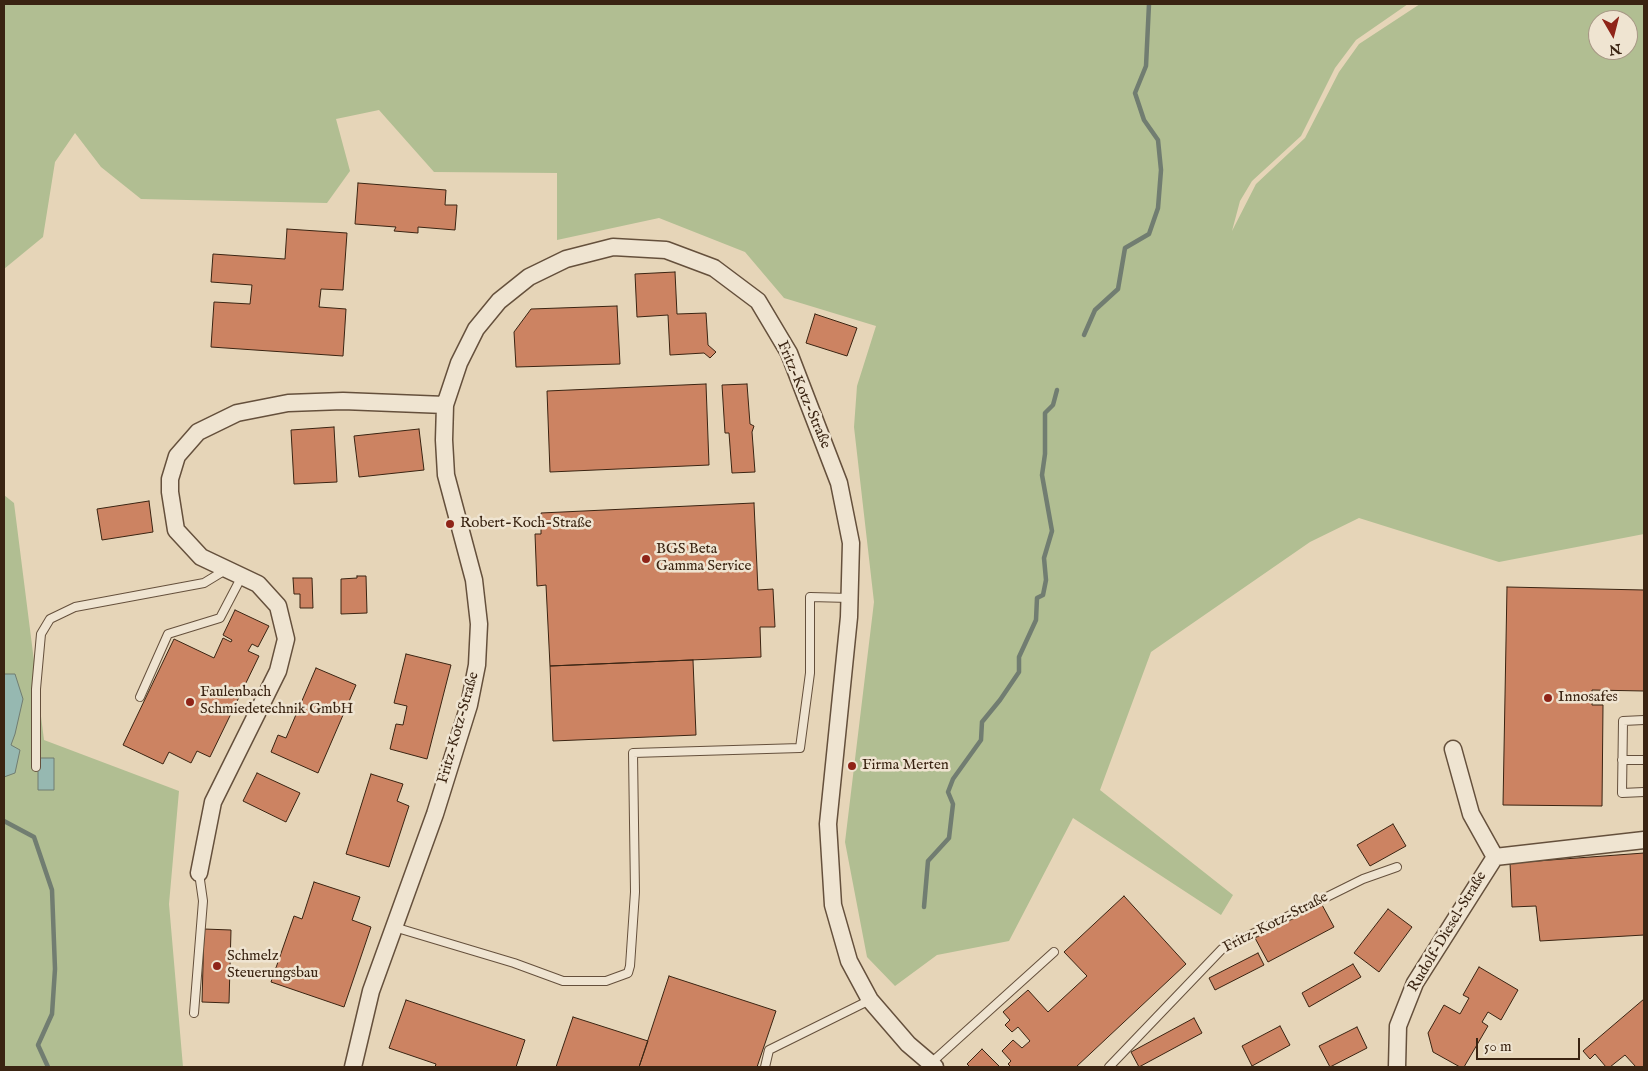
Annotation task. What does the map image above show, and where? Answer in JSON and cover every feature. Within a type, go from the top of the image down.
[{"type":"street","name":"Fritz-Kotz-Straße","points":[[353,1067],[371,991],[435,814],[468,705],[477,665],[479,624],[474,580],[446,475],[445,405],[459,363],[476,329],[499,301],[529,277],[566,258],[613,248],[666,250],[714,268],[758,301],[789,353],[839,483],[851,543],[850,598],[828,824],[833,905],[849,961],[870,1000],[908,1044],[933,1065]]},
{"type":"street","points":[[199,873],[213,802],[278,671],[286,639],[278,606],[258,584],[201,557],[176,530],[170,492],[170,479],[177,456],[198,432],[237,412],[288,403],[343,401],[445,405]]},
{"type":"street","name":"Rudolf-Diesel-Straße","points":[[1453,748],[1471,814],[1495,857]]},
{"type":"street","name":"Rudolf-Diesel-Straße","points":[[1495,857],[1644,840]]},
{"type":"street","name":"Rudolf-Diesel-Straße","points":[[1397,1067],[1398,1026],[1415,983],[1495,857]]},
{"type":"lane","points":[[36,767],[36,689],[41,634],[50,619],[75,608],[204,583],[227,570]]},
{"type":"lane","points":[[140,697],[168,634],[220,618],[242,576]]},
{"type":"lane","points":[[394,927],[563,981],[606,981],[628,973],[635,892],[633,752],[800,748],[810,673],[810,597],[850,598]]},
{"type":"lane","points":[[1644,720],[1623,721],[1622,793],[1644,792]]},
{"type":"lane","points":[[1622,760],[1644,760]]},
{"type":"lane","name":"Fritz-Kotz-Straße","points":[[1109,1067],[1222,949],[1363,879],[1397,867]]},
{"type":"lane","points":[[194,1013],[203,901],[199,873]]},
{"type":"lane","points":[[933,1065],[1054,952]]},
{"type":"lane","points":[[765,1067],[769,1050],[870,1000]]},
{"type":"green space","points":[[4,4],[1408,4],[1356,40],[1335,68],[1301,136],[1252,181],[1240,201],[1232,231],[1256,184],[1305,138],[1339,72],[1359,44],[1420,4],[1644,4],[1644,534],[1499,562],[1359,518],[1310,542],[1151,652],[1100,790],[1233,895],[1221,915],[1073,818],[1009,941],[937,955],[895,986],[867,957],[845,842],[874,602],[854,427],[857,386],[876,326],[784,298],[745,252],[659,218],[557,240],[557,173],[434,172],[379,110],[336,119],[350,171],[327,203],[141,199],[101,167],[75,133],[55,162],[43,237],[4,269]]},
{"type":"green space","points":[[4,495],[14,503],[44,740],[179,791],[169,904],[183,1067],[4,1067]]},
{"type":"water","points":[[4,674],[15,674],[23,699],[11,745],[20,750],[15,773],[4,777]]},
{"type":"water","points":[[38,758],[54,758],[54,790],[38,790]]},
{"type":"building","points":[[358,183],[446,190],[445,205],[457,205],[455,230],[418,227],[418,233],[394,231],[396,227],[355,224]]},
{"type":"building","points":[[287,229],[347,233],[343,290],[321,289],[319,307],[346,309],[343,356],[211,347],[214,302],[250,304],[252,285],[211,282],[213,254],[285,259]]},
{"type":"building","points":[[675,272],[677,314],[706,313],[708,345],[716,352],[710,358],[704,353],[670,355],[668,315],[637,317],[635,274]]},
{"type":"building","points":[[617,306],[620,364],[516,367],[514,332],[531,309]]},
{"type":"building","points":[[815,314],[857,328],[847,356],[806,343]]},
{"type":"building","points":[[706,384],[709,465],[550,472],[547,391]]},
{"type":"building","points":[[747,384],[750,424],[754,426],[752,432],[755,472],[732,473],[729,433],[725,433],[722,385]]},
{"type":"building","points":[[334,427],[337,482],[294,484],[291,430]]},
{"type":"building","points":[[419,429],[424,470],[359,477],[354,436]]},
{"type":"building","points":[[149,501],[153,532],[102,540],[97,509]]},
{"type":"building","name":"BGS Beta Gamma Service","points":[[754,503],[758,590],[773,589],[775,627],[760,627],[761,657],[550,666],[546,585],[537,586],[535,534],[541,534],[541,513]]},
{"type":"building","points":[[357,576],[366,576],[367,613],[341,614],[341,579],[357,578]]},
{"type":"building","points":[[293,578],[312,578],[313,608],[300,608],[300,594],[294,594]]},
{"type":"building","name":"Innosafes","points":[[1507,587],[1644,590],[1644,691],[1592,690],[1592,705],[1603,705],[1602,806],[1503,805]]},
{"type":"building","name":"Faulenbach Schmiedetechnik GmbH","points":[[235,610],[269,626],[258,647],[252,644],[248,651],[259,656],[210,757],[197,751],[191,763],[169,752],[163,764],[123,745],[174,639],[214,658],[223,638],[231,642],[232,640],[223,635]]},
{"type":"building","points":[[406,654],[451,665],[427,759],[390,749],[396,724],[403,725],[407,706],[394,703]]},
{"type":"building","points":[[693,660],[696,735],[553,741],[550,666]]},
{"type":"building","points":[[316,668],[356,685],[318,773],[271,752],[278,735],[286,738]]},
{"type":"building","points":[[257,773],[300,793],[286,822],[243,801]]},
{"type":"building","points":[[371,774],[403,784],[397,801],[409,806],[389,867],[346,854]]},
{"type":"building","points":[[1393,824],[1406,846],[1370,866],[1357,845]]},
{"type":"building","points":[[1644,853],[1644,935],[1540,941],[1536,906],[1512,907],[1510,863]]},
{"type":"building","points":[[314,882],[360,897],[352,920],[371,927],[344,1007],[271,982],[294,916],[302,919]]},
{"type":"building","points":[[1124,896],[1186,964],[1076,1067],[1011,1067],[1008,1064],[1011,1061],[1002,1051],[1013,1040],[1022,1048],[1030,1041],[1018,1027],[1012,1032],[1005,1025],[1010,1020],[1003,1012],[1028,990],[1048,1012],[1087,976],[1064,952]]},
{"type":"building","points":[[1321,903],[1334,927],[1268,962],[1255,938]]},
{"type":"building","points":[[1388,909],[1412,927],[1379,972],[1354,953]]},
{"type":"building","name":"Schmelz Steuerungsbau","points":[[204,929],[231,930],[229,1003],[202,1002]]},
{"type":"building","points":[[1258,953],[1264,965],[1215,990],[1209,978]]},
{"type":"building","points":[[1353,964],[1361,977],[1309,1007],[1302,993]]},
{"type":"building","points":[[1479,967],[1518,990],[1501,1020],[1488,1012],[1482,1022],[1488,1026],[1464,1067],[1460,1067],[1433,1052],[1428,1033],[1444,1005],[1460,1014],[1469,998],[1463,995]]},
{"type":"building","points":[[669,976],[776,1011],[757,1067],[639,1067]]},
{"type":"building","points":[[1644,999],[1644,1067],[1636,1067],[1625,1055],[1610,1067],[1606,1067],[1595,1054],[1590,1059],[1583,1051]]},
{"type":"building","points":[[406,1000],[525,1040],[516,1067],[435,1067],[436,1064],[389,1048]]},
{"type":"building","points":[[573,1017],[648,1041],[639,1067],[556,1067]]},
{"type":"building","points":[[1194,1018],[1202,1033],[1139,1067],[1131,1052]]},
{"type":"building","points":[[1280,1026],[1290,1045],[1252,1066],[1242,1046]]},
{"type":"building","points":[[1357,1027],[1367,1048],[1330,1067],[1319,1046]]},
{"type":"building","points":[[982,1049],[1000,1067],[970,1067],[967,1064]]},
{"type":"waterway","points":[[1084,335],[1095,310],[1118,289],[1125,248],[1149,234],[1158,208],[1161,170],[1158,140],[1144,120],[1135,93],[1146,66],[1149,4]]},
{"type":"waterway","points":[[924,907],[928,861],[949,838],[953,804],[948,792],[953,779],[981,740],[982,722],[1019,672],[1019,657],[1036,620],[1037,598],[1043,595],[1046,580],[1044,558],[1052,531],[1042,475],[1045,454],[1045,413],[1053,405],[1057,390]]},
{"type":"waterway","points":[[4,821],[34,837],[52,890],[55,969],[52,1014],[38,1045],[48,1067]]},
{"type":"place","name":"Robert-Koch-Straße","points":[[450,524]]},
{"type":"place","name":"BGS Beta Gamma Service","points":[[646,559]]},
{"type":"place","name":"Innosafes","points":[[1548,698]]},
{"type":"place","name":"Faulenbach Schmiedetechnik GmbH","points":[[190,702]]},
{"type":"place","name":"Firma Merten","points":[[852,766]]},
{"type":"place","name":"Schmelz Steuerungsbau","points":[[217,966]]}]
